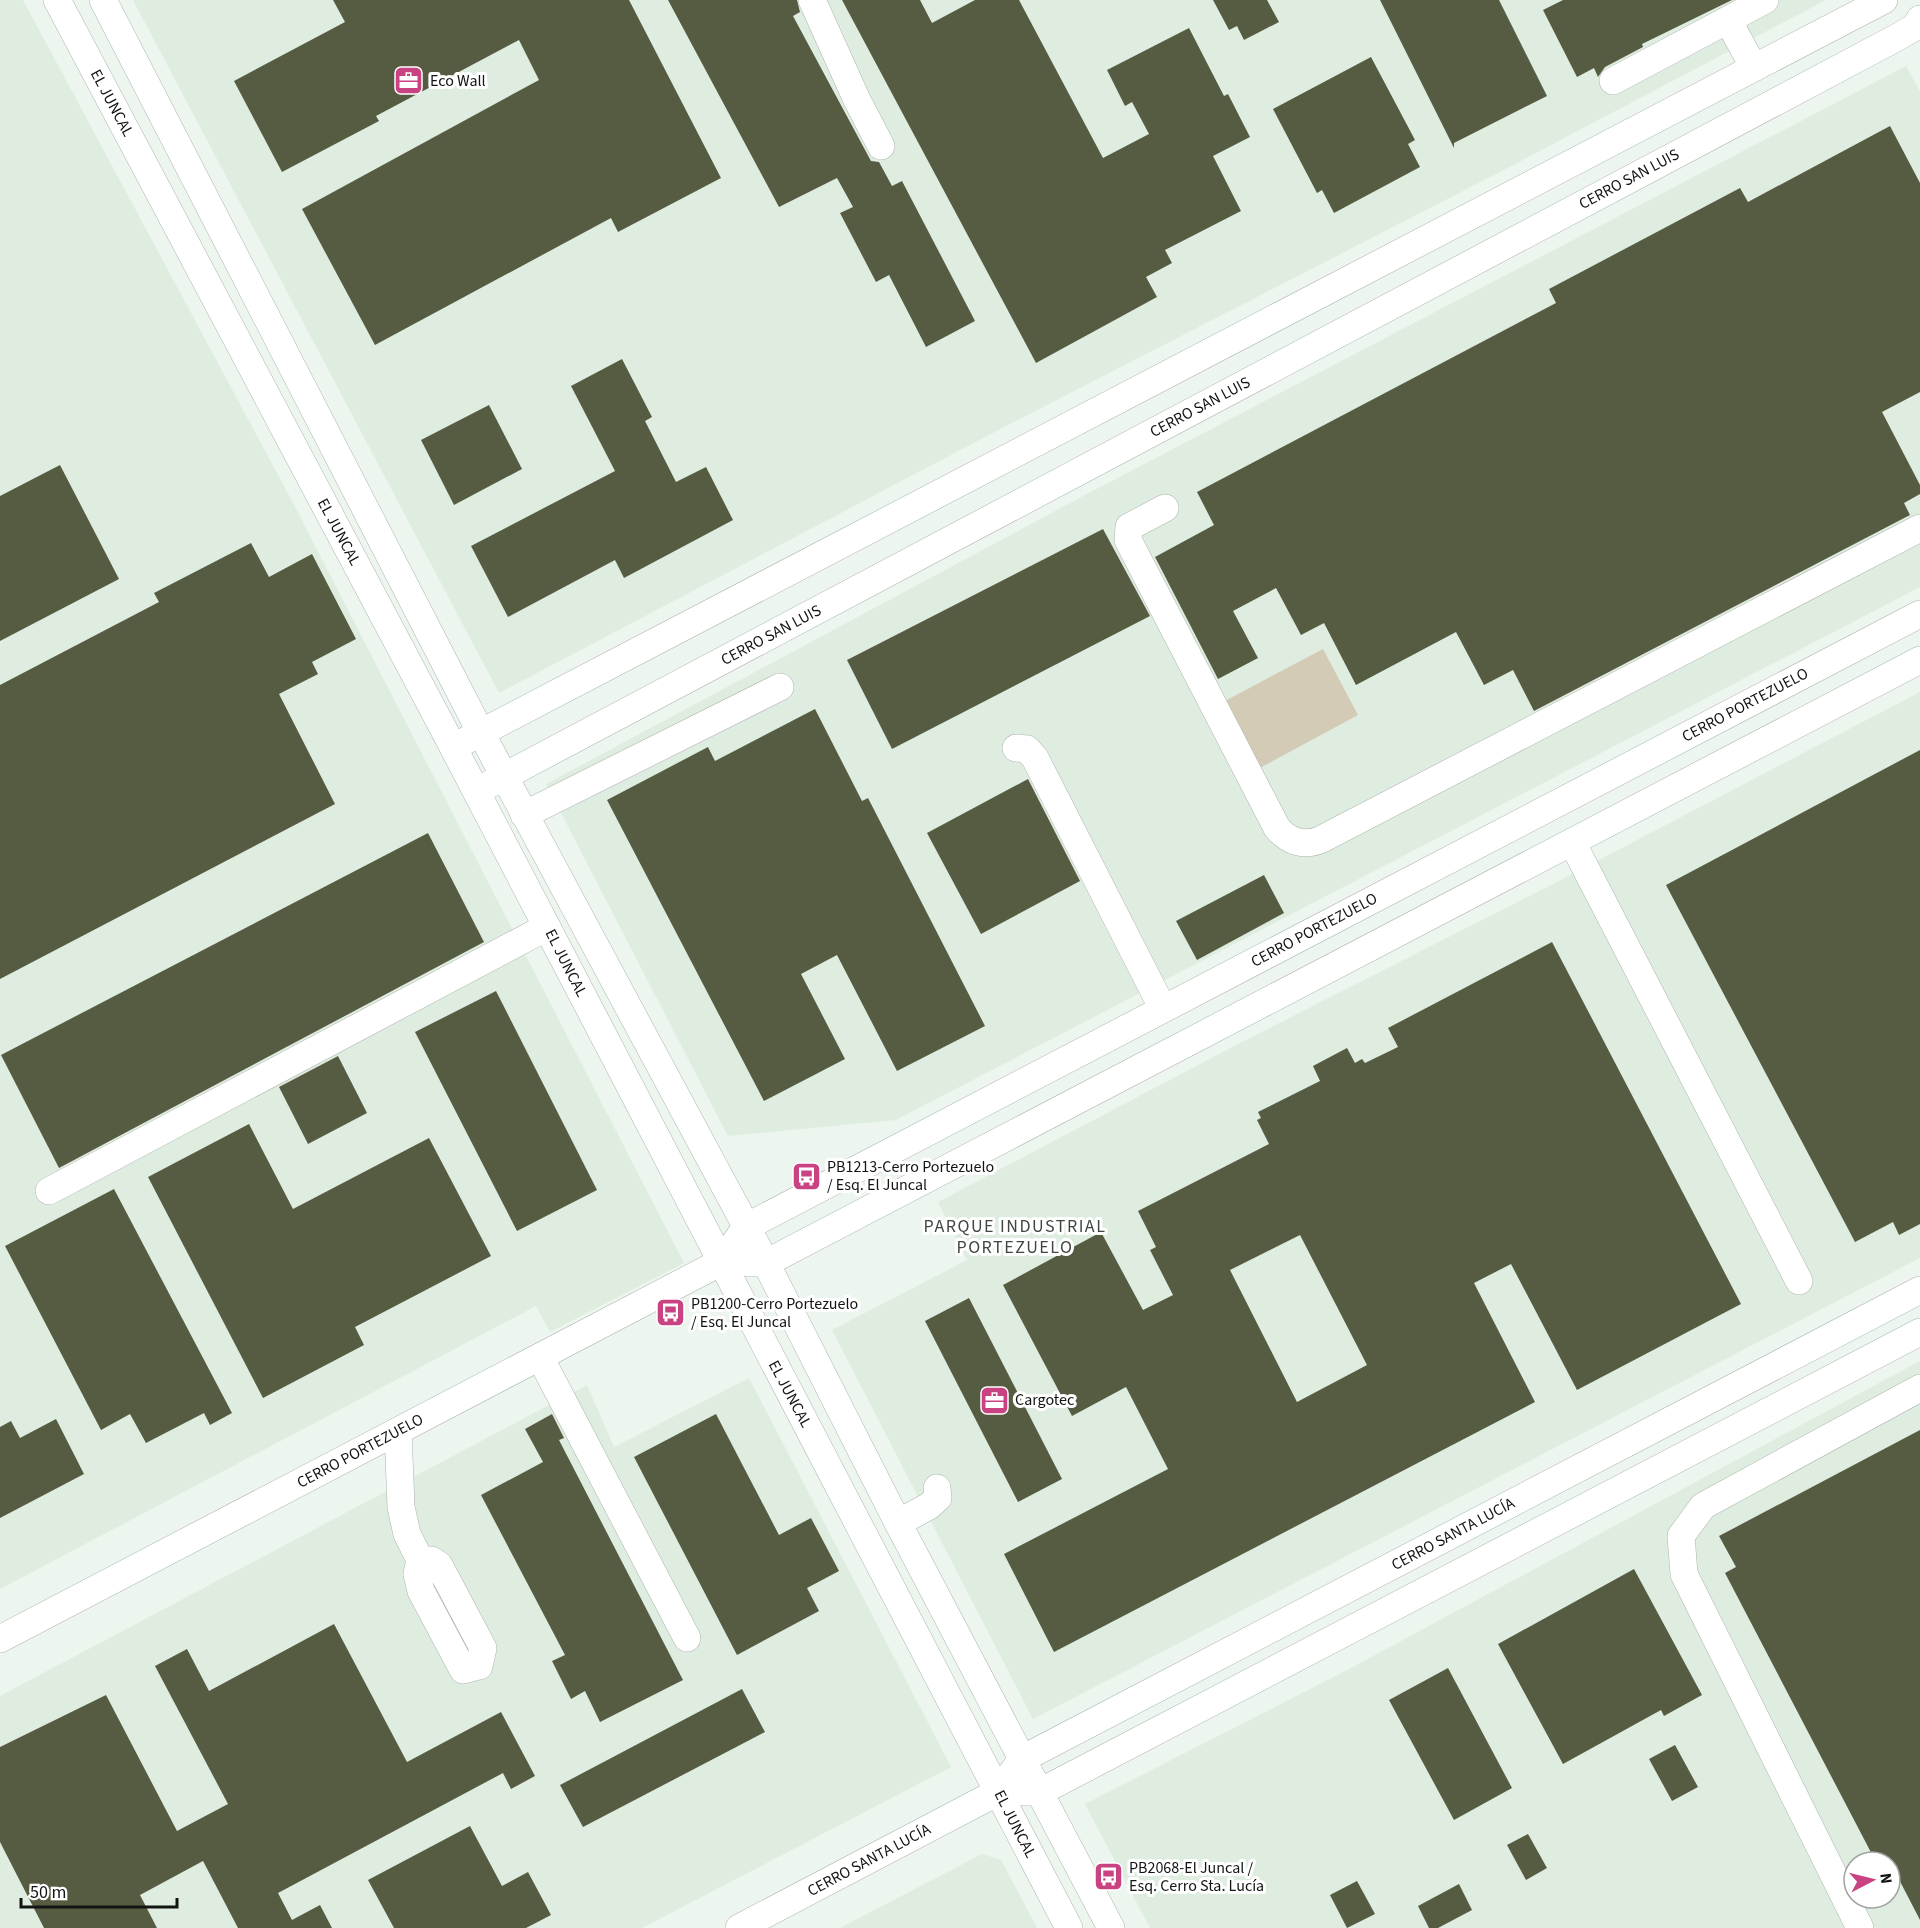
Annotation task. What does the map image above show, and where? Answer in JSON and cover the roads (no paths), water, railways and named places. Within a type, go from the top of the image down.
[{"type":"street","name":"EL JUNCAL","points":[[57,0],[477,792],[1069,1928]]},
{"type":"street","name":"EL JUNCAL","points":[[103,0],[481,733],[766,1263],[897,1522],[1112,1928]]},
{"type":"street","points":[[812,0],[857,100],[881,146]]},
{"type":"street","points":[[1613,81],[1765,0]]},
{"type":"street","points":[[453,747],[1884,0]]},
{"type":"street","points":[[1901,0],[1918,28]]},
{"type":"street","points":[[1728,20],[1754,68]]},
{"type":"street","name":"CERRO SAN LUIS","points":[[477,792],[1918,28]]},
{"type":"street","points":[[1165,508],[1129,527],[1128,540],[1277,828],[1283,836],[1302,843],[1322,839],[1920,528]]},
{"type":"street","name":"CERRO PORTEZUELO","points":[[0,1639],[721,1262],[746,1227],[1920,614]]},
{"type":"street","name":"CERRO PORTEZUELO","points":[[721,1262],[766,1263],[1920,660]]},
{"type":"street","points":[[524,815],[780,687]]},
{"type":"street","points":[[1016,748],[1027,749],[1035,758],[1163,1009]]},
{"type":"street","points":[[1572,842],[1799,1281]]},
{"type":"street","points":[[49,1191],[547,927]]},
{"type":"street","name":"CERRO SANTA LUCÍA","points":[[739,1928],[998,1792],[1022,1759],[1920,1290]]},
{"type":"street","name":"CERRO SANTA LUCÍA","points":[[998,1792],[1040,1792],[1920,1332]]},
{"type":"street","points":[[540,1357],[687,1638]]},
{"type":"street","points":[[1860,1928],[1683,1574],[1681,1536],[1703,1506],[1920,1388]]},
{"type":"street","points":[[398,1431],[401,1507],[407,1534],[437,1559],[483,1627],[483,1657],[479,1666],[472,1670],[463,1670],[421,1591],[417,1574],[437,1559]]},
{"type":"street","points":[[897,1522],[929,1506],[938,1498],[937,1488]]},
{"type":"place","name":"Eco Wall","points":[[409,81]]},
{"type":"place","name":"PB1213-Cerro Portezuelo / Esq. El Juncal","points":[[806,1176]]},
{"type":"place","name":"PB1200-Cerro Portezuelo / Esq. El Juncal","points":[[670,1313]]},
{"type":"place","name":"Cargotec","points":[[994,1400]]},
{"type":"place","name":"PB2068-El Juncal / Esq. Cerro Sta. Lucía","points":[[1108,1877]]},
{"type":"district","name":"PARQUE INDUSTRIAL PORTEZUELO","points":[[1015,1236]]}]
